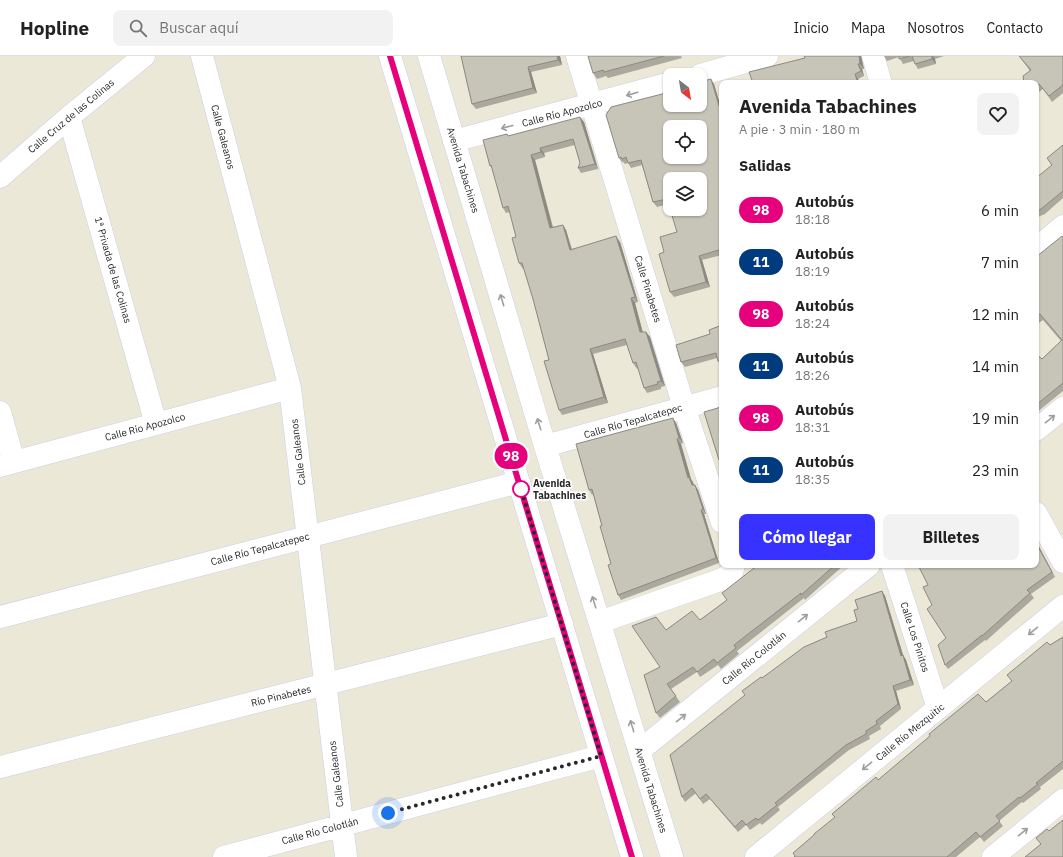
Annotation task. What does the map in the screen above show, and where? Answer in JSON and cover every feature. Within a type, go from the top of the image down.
[{"type":"street","name":"Calle Cruz de las Colinas","points":[[0,177],[69,117],[144,56]]},
{"type":"street","name":"Calle Galeanos","points":[[202,56],[290,388],[346,857]]},
{"type":"street","points":[[390,56],[632,857]]},
{"type":"street","name":"Avenida Tabachines","points":[[429,56],[545,446],[672,857]]},
{"type":"street","name":"Calle Pinabetes","points":[[577,56],[684,407],[719,513]]},
{"type":"street","points":[[707,74],[730,69],[767,56]]},
{"type":"street","points":[[873,56],[880,80]]},
{"type":"street","name":"Calle Río Apozolco","points":[[454,141],[663,85]]},
{"type":"street","name":"1ª Privada de las Colinas","points":[[69,117],[156,424]]},
{"type":"street","points":[[1039,246],[1063,226]]},
{"type":"street","name":"Calle Río Apozolco","points":[[7,464],[290,388]]},
{"type":"street","name":"Calle Río Tepalcatepec","points":[[545,446],[719,398]]},
{"type":"street","points":[[1039,428],[1063,408]]},
{"type":"street","points":[[0,412],[7,464]]},
{"type":"street","name":"Calle Río Tepalcatepec","points":[[0,617],[519,482]]},
{"type":"street","points":[[1039,518],[1063,562]]},
{"type":"street","points":[[600,622],[723,579],[732,572],[733,568]]},
{"type":"street","name":"Calle Río Colotlán","points":[[639,751],[865,568]]},
{"type":"street","name":"Calle Los Pinitos","points":[[893,568],[938,708]]},
{"type":"street","name":"Calle Río Mezquitic","points":[[756,857],[1063,606]]},
{"type":"street","name":"Río Pinabetes","points":[[0,767],[562,624]]},
{"type":"street","name":"Calle Río Colotlán","points":[[224,857],[601,756]]},
{"type":"street","points":[[993,857],[1063,800]]},
{"type":"building","points":[[461,56],[557,56],[558,60],[528,67],[533,88],[472,104]]},
{"type":"building","points":[[588,56],[664,56],[604,72],[603,70],[593,73]]},
{"type":"building","points":[[804,56],[859,56],[860,64],[858,64],[861,71],[855,74],[857,80],[752,80],[749,72],[805,58]]},
{"type":"building","points":[[899,56],[910,56],[899,59]]},
{"type":"building","points":[[912,56],[932,56],[932,59],[915,64]]},
{"type":"building","points":[[1019,56],[1063,56],[1063,85],[1049,96],[1039,84],[1039,80],[1024,80],[1023,76],[1031,70]]},
{"type":"building","points":[[711,79],[719,106],[719,250],[699,256],[706,282],[670,292],[659,254],[664,252],[660,237],[677,232],[672,216],[707,216],[707,172],[663,172],[663,200],[653,202],[641,160],[628,163],[626,157],[622,159],[621,157],[619,158],[606,115],[611,107],[663,94],[663,112],[707,112],[707,80]]},
{"type":"building","points":[[580,117],[595,164],[578,168],[580,163],[573,139],[540,148],[541,152],[531,155],[550,228],[563,225],[570,250],[616,236],[635,297],[631,298],[640,332],[646,332],[661,381],[657,382],[658,384],[644,388],[636,362],[633,363],[625,339],[590,349],[604,397],[559,410],[544,361],[549,360],[533,299],[522,263],[519,263],[512,238],[516,237],[508,206],[503,208],[483,140],[507,134],[508,136]]},
{"type":"building","points":[[1063,145],[1063,191],[1039,210],[1039,176],[1052,165],[1047,158]]},
{"type":"building","points":[[1062,236],[1063,237],[1063,383],[1039,403],[1039,356],[1042,359],[1062,340],[1040,314],[1039,315],[1039,255]]},
{"type":"building","points":[[719,326],[719,361],[716,353],[681,362],[676,345],[710,334],[709,330]]},
{"type":"building","points":[[719,408],[719,460],[704,412]]},
{"type":"building","points":[[673,418],[679,438],[677,439],[688,478],[689,477],[692,485],[695,485],[716,558],[618,595],[608,565],[611,564],[600,526],[602,526],[592,489],[589,490],[576,444]]},
{"type":"building","points":[[1039,548],[1052,572],[1027,590],[1030,593],[982,636],[945,665],[938,645],[946,638],[927,609],[932,605],[923,587],[928,585],[920,568],[1039,568]]},
{"type":"building","points":[[754,568],[832,568],[801,595],[801,593],[734,645],[736,648],[717,663],[714,659],[697,672],[693,667],[667,684],[676,696],[656,713],[644,675],[660,667],[632,626],[656,617],[666,630],[692,611],[700,620],[727,600],[722,593]]},
{"type":"building","points":[[882,591],[901,656],[903,655],[910,680],[893,686],[898,704],[876,721],[877,724],[866,731],[866,734],[846,745],[775,803],[777,805],[758,820],[756,818],[746,825],[742,820],[735,827],[706,794],[700,799],[692,788],[682,797],[670,755],[745,695],[742,691],[761,677],[762,678],[804,647],[827,637],[825,632],[857,621],[854,610],[858,609],[855,600]]},
{"type":"building","points":[[1063,637],[1063,761],[1036,783],[1038,784],[996,816],[1000,821],[980,837],[976,832],[947,857],[794,857],[795,856],[793,853],[835,817],[832,814],[876,777],[878,780],[930,736],[929,734],[978,694],[986,702],[1012,681],[1007,675],[1047,642],[1050,645]]},
{"type":"building","points":[[1063,820],[1063,857],[1025,857],[1041,844],[1036,838],[1047,829],[1049,831]]},
{"type":"bus line","name":"98","points":[[390,56],[632,857]]},
{"type":"place","name":"Avenida Tabachines","points":[[521,489]]},
{"type":"route","points":[[388,813],[601,756],[521,489]]}]
